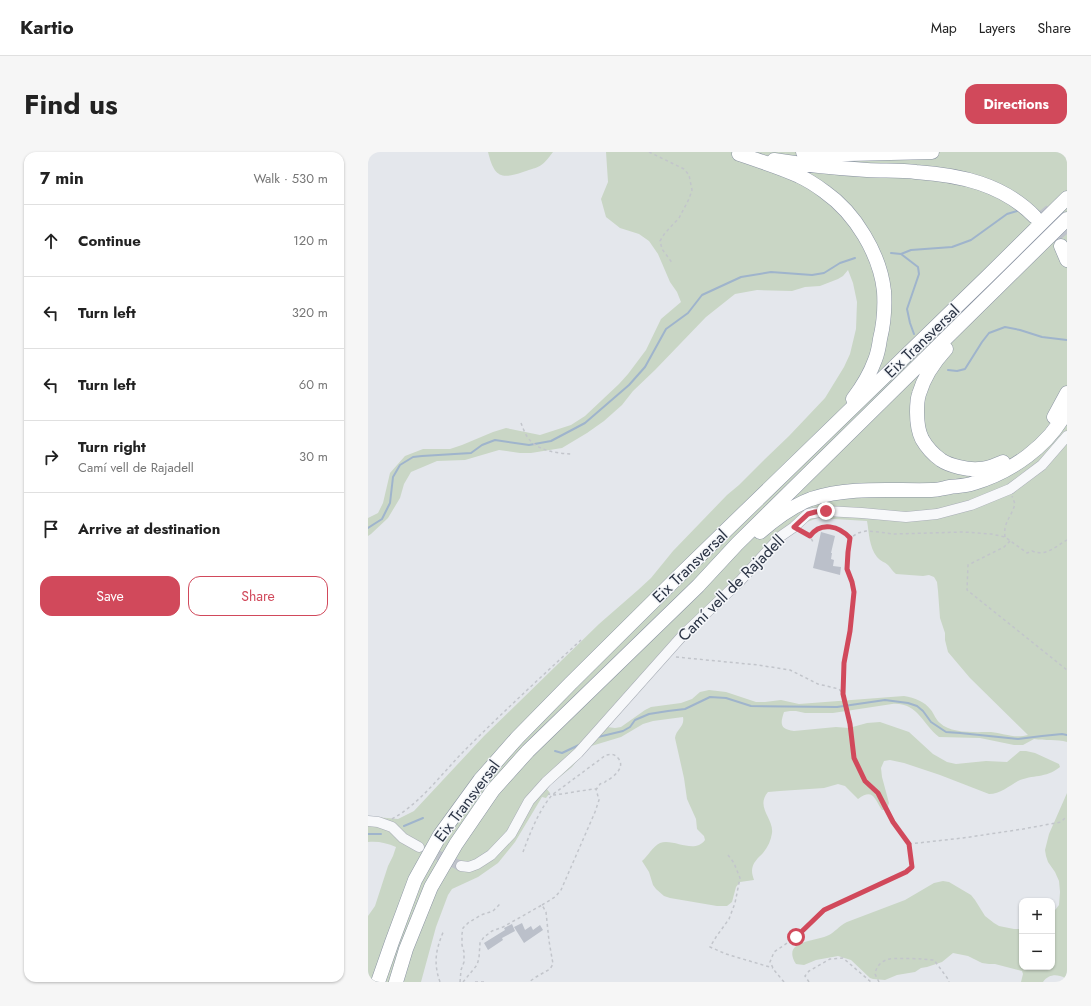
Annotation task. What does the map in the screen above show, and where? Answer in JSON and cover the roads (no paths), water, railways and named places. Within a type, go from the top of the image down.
[{"type":"highway","points":[[736,153],[798,164],[848,169],[915,172],[946,175],[976,181],[1003,192],[1038,214],[1031,200],[1013,188],[980,172],[915,164],[849,162],[814,158],[782,152]]},
{"type":"highway","points":[[803,152],[848,154],[932,152]]},
{"type":"highway","points":[[736,153],[801,176],[825,192],[841,205],[855,220],[873,251],[879,269],[884,290],[884,312],[882,333],[876,358],[860,390],[838,414],[816,444]]},
{"type":"highway","name":"Eix Transversal","points":[[378,982],[415,880],[440,835],[480,780],[517,738],[570,684],[1067,198]]},
{"type":"highway","name":"Eix Transversal","points":[[396,982],[406,948],[432,887],[456,844],[493,790],[528,751],[698,586],[737,544],[1067,219]]},
{"type":"highway","points":[[1064,242],[1067,260]]},
{"type":"highway","points":[[968,316],[960,333],[936,360],[918,394],[917,424],[922,439],[941,460],[956,466],[979,469],[988,468],[1007,460],[1023,449],[1042,432],[1056,413],[1067,393]]},
{"type":"highway","points":[[698,586],[771,523],[790,510],[811,500],[842,492],[869,490],[934,490],[973,484],[1012,466],[1030,454],[1047,438],[1063,418],[1067,410]]},
{"type":"street","name":"Camí vell de Rajadell","points":[[461,866],[469,867],[477,864],[491,854],[511,834],[529,801],[546,782],[578,753],[683,636],[740,581],[781,536],[794,527],[808,514],[826,511],[906,517],[937,514],[971,505],[1010,489],[1042,465],[1067,436]]},
{"type":"street","points":[[368,821],[384,824],[392,828],[403,838],[419,847]]},
{"type":"waterway","points":[[891,253],[901,254],[911,250],[952,247],[971,240],[1007,214],[1017,211]]},
{"type":"waterway","points":[[901,254],[918,267],[919,274],[907,309],[914,334]]},
{"type":"waterway","points":[[368,528],[382,519],[390,503],[393,477],[400,465],[413,457],[471,453],[482,445],[495,440],[529,445],[551,441],[585,423],[629,385],[645,367],[666,329],[688,313],[702,295],[741,277],[771,272],[812,275],[824,273],[840,263],[855,258]]},
{"type":"waterway","points":[[948,370],[957,371],[965,369],[989,333],[1005,327],[1042,337],[1067,340]]},
{"type":"waterway","points":[[598,737],[623,731],[630,727],[635,720],[649,714],[685,709],[710,697],[726,698],[751,706],[837,707],[885,700],[908,703],[917,706],[923,711],[931,722],[946,732],[1018,739],[1062,734],[1067,735]]},
{"type":"waterway","points":[[555,751],[562,753],[581,744]]},
{"type":"waterway","points":[[404,826],[423,818]]},
{"type":"waterway","points":[[368,834],[381,834]]},
{"type":"tunnel","points":[[1041,210],[1065,239]]},
{"type":"tunnel","points":[[424,849],[461,866]]}]
